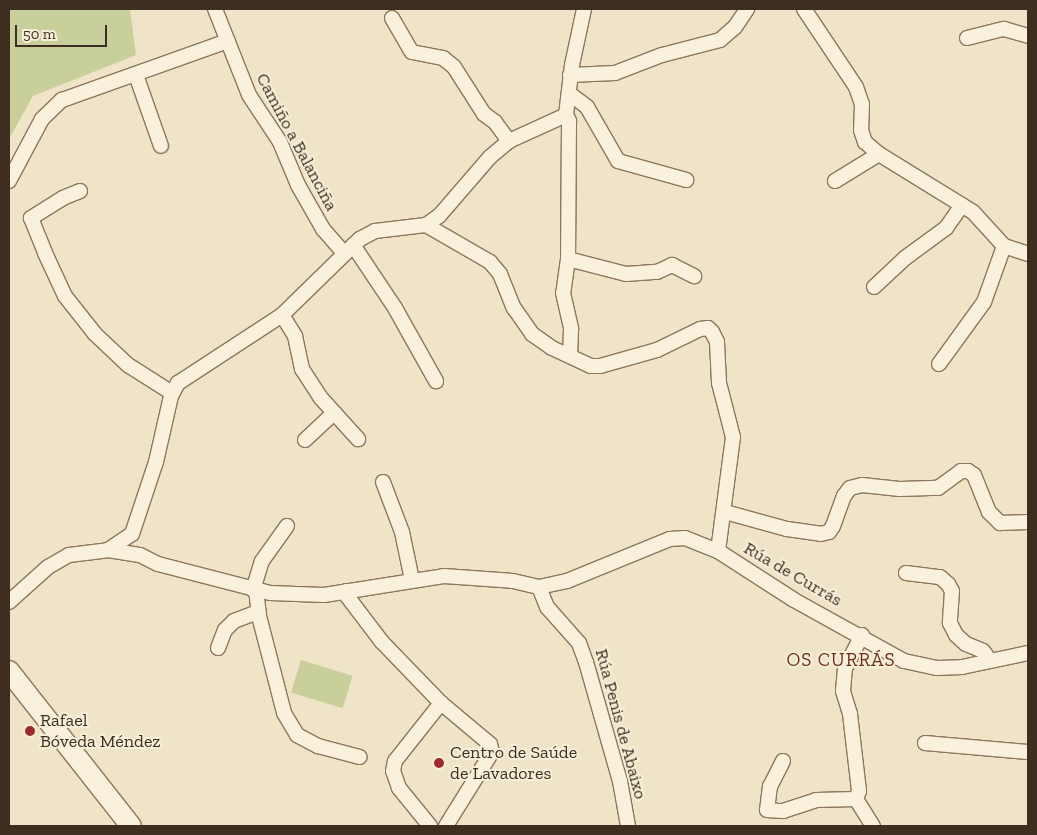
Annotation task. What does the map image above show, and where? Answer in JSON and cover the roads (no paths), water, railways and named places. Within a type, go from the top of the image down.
[{"type":"main road","points":[[9,671],[131,826]]},
{"type":"street","name":"Camiño a Balanciña","points":[[215,9],[243,83],[280,142],[298,185],[323,229],[349,249],[395,308],[436,382]]},
{"type":"street","points":[[570,354],[571,329],[563,293],[568,259],[569,121],[566,115],[570,94],[570,75],[584,9]]},
{"type":"street","points":[[570,75],[615,73],[662,55],[720,40],[735,27],[747,9]]},
{"type":"street","points":[[804,9],[856,87],[862,104],[861,130],[865,142],[878,154],[973,212],[1004,246],[1028,254]]},
{"type":"street","points":[[392,18],[412,52],[442,58],[454,67],[484,114],[496,122],[509,141]]},
{"type":"street","points":[[967,38],[996,29],[1028,36]]},
{"type":"street","points":[[9,181],[39,123],[55,104],[71,95],[136,75],[228,41]]},
{"type":"street","points":[[136,75],[161,146]]},
{"type":"street","points":[[570,94],[587,107],[618,161],[686,180]]},
{"type":"street","points":[[108,550],[132,534],[156,462],[172,393],[188,375],[282,315],[349,249],[374,230],[426,225],[440,216],[490,158],[509,141],[566,115]]},
{"type":"street","points":[[835,181],[878,154]]},
{"type":"street","points":[[80,191],[63,198],[31,218],[45,253],[65,296],[95,334],[128,365],[172,393]]},
{"type":"street","points":[[874,287],[905,258],[946,228],[962,205]]},
{"type":"street","points":[[426,225],[490,262],[532,334],[591,366],[600,366],[657,350],[700,329],[708,328],[712,332],[717,342],[720,390],[733,437],[725,512],[718,550]]},
{"type":"street","points":[[938,364],[984,302],[1004,246]]},
{"type":"street","points":[[568,259],[626,274],[657,272],[672,265],[694,276]]},
{"type":"street","points":[[282,315],[295,336],[302,369],[334,413],[358,439]]},
{"type":"street","points":[[305,440],[334,413]]},
{"type":"street","points":[[725,512],[787,529],[821,534],[829,532],[833,526],[844,496],[850,488],[862,485],[900,490],[938,488],[961,471],[968,471],[974,475],[989,512],[1000,523],[1028,522]]},
{"type":"street","points":[[383,482],[402,532],[412,580]]},
{"type":"street","points":[[287,526],[262,561],[255,590],[258,612],[284,714],[296,735],[318,746],[360,757]]},
{"type":"street","points":[[132,534],[140,555]]},
{"type":"street","name":"Rúa de Currás","points":[[539,587],[567,581],[677,538],[718,550],[794,600],[904,661],[921,666],[962,667],[989,659],[1028,653]]},
{"type":"street","points":[[9,602],[48,567],[69,555],[108,550],[140,555],[158,564],[282,596],[346,591],[412,580],[467,576],[539,587]]},
{"type":"street","points":[[906,573],[940,578],[948,584],[952,591],[950,623],[956,635],[966,644],[983,651],[989,659]]},
{"type":"street","name":"Rúa Penis de Abaixo","points":[[539,587],[547,607],[579,643],[620,781],[628,826]]},
{"type":"street","points":[[346,591],[347,596],[382,642],[441,703],[486,737],[492,752],[446,826]]},
{"type":"street","points":[[218,648],[225,630],[234,621],[258,612]]},
{"type":"street","points":[[856,799],[859,791],[843,679],[862,636]]},
{"type":"street","points":[[441,703],[395,761],[393,771],[399,788],[428,821],[433,818],[453,814]]},
{"type":"street","points":[[925,743],[1028,752]]},
{"type":"street","points":[[783,761],[770,786],[767,810],[783,811],[816,800],[856,799]]},
{"type":"street","points":[[856,799],[873,826]]},
{"type":"place","name":"Rafael Bóveda Méndez","points":[[30,731]]},
{"type":"place","name":"Centro de Saúde de Lavadores","points":[[439,763]]},
{"type":"district","name":"OS CURRÁS","points":[[841,660]]}]
